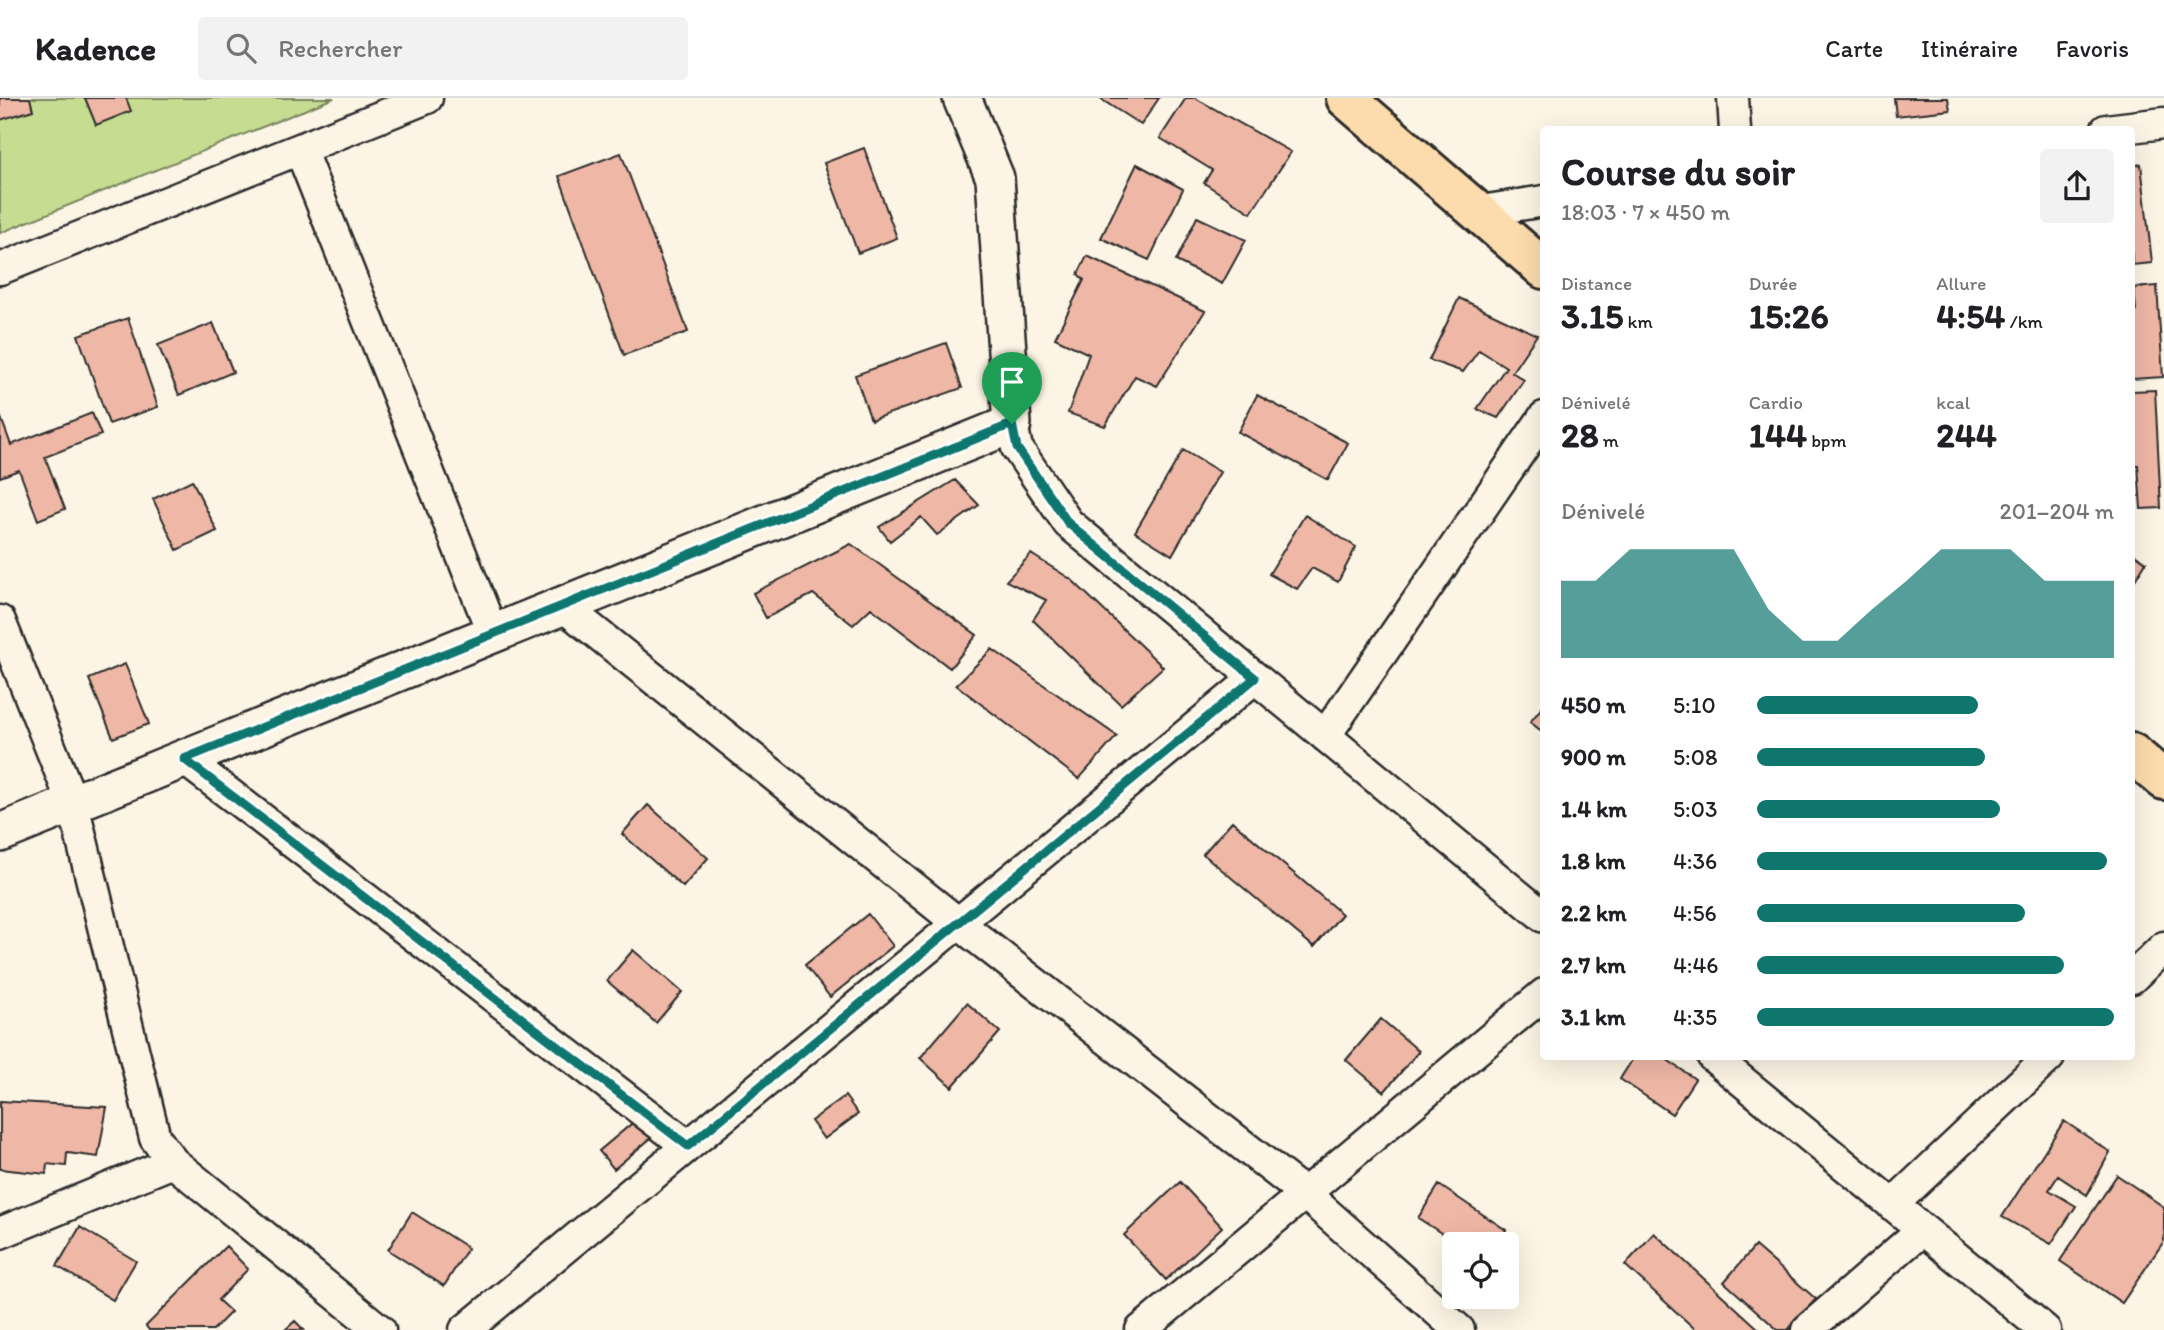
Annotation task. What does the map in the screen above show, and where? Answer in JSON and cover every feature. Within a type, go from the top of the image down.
[{"type":"main road","points":[[1346,98],[1540,266]]},
{"type":"main road","points":[[2135,756],[2164,780]]},
{"type":"street","points":[[0,269],[427,98]]},
{"type":"street","points":[[961,98],[995,177],[1012,424],[1017,448],[1068,523],[1540,914]]},
{"type":"street","points":[[1733,98],[1735,126]]},
{"type":"street","points":[[2135,126],[2164,123]]},
{"type":"street","points":[[300,149],[493,634]]},
{"type":"street","points":[[1475,212],[1540,202]]},
{"type":"street","points":[[1325,736],[1540,422]]},
{"type":"street","points":[[0,833],[1012,424]]},
{"type":"street","points":[[563,606],[958,923],[1304,1193],[1459,1330]]},
{"type":"street","points":[[0,621],[73,804],[155,1138],[173,1162],[380,1330]]},
{"type":"street","points":[[465,1330],[1255,678]]},
{"type":"street","points":[[184,759],[688,1146]]},
{"type":"street","points":[[2135,975],[2164,947]]},
{"type":"street","points":[[1142,1330],[1540,997]]},
{"type":"street","points":[[1717,1060],[2045,1330]]},
{"type":"street","points":[[1892,1205],[2046,1060]]},
{"type":"street","points":[[0,1233],[173,1162]]},
{"type":"street","points":[[1807,1330],[1922,1230]]},
{"type":"green space","points":[[0,98],[334,98],[0,233]]},
{"type":"building","points":[[0,98],[30,98],[33,110],[0,120]]},
{"type":"building","points":[[85,98],[126,98],[131,111],[96,125]]},
{"type":"building","points":[[1099,98],[1159,98],[1141,125]]},
{"type":"building","points":[[1186,98],[1195,98],[1291,152],[1251,213],[1204,183],[1212,170],[1160,138]]},
{"type":"building","points":[[1894,98],[1948,98],[1950,110],[1896,116]]},
{"type":"building","points":[[864,148],[897,238],[858,253],[824,163]]},
{"type":"building","points":[[621,153],[688,332],[624,355],[559,176]]},
{"type":"building","points":[[1137,164],[1183,189],[1149,260],[1101,238]]},
{"type":"building","points":[[2141,164],[2152,263],[2135,265],[2135,165]]},
{"type":"building","points":[[1197,217],[1246,240],[1222,284],[1176,261]]},
{"type":"building","points":[[1087,256],[1205,311],[1157,386],[1135,376],[1105,426],[1068,413],[1089,354],[1055,338],[1084,280],[1078,274]]},
{"type":"building","points":[[2157,286],[2163,377],[2135,379],[2135,288]]},
{"type":"building","points":[[1459,298],[1537,335],[1512,372],[1524,380],[1498,418],[1477,409],[1506,367],[1479,350],[1463,372],[1429,360]]},
{"type":"building","points":[[128,318],[158,407],[109,424],[78,335]]},
{"type":"building","points":[[213,323],[233,372],[179,395],[158,345]]},
{"type":"building","points":[[946,343],[962,388],[871,420],[855,375]]},
{"type":"building","points":[[2155,390],[2161,508],[2141,509],[2138,465],[2135,466],[2135,391]]},
{"type":"building","points":[[1257,395],[1348,443],[1328,480],[1238,432]]},
{"type":"building","points":[[92,413],[101,435],[45,457],[65,509],[38,520],[19,470],[0,477],[0,415],[11,445]]},
{"type":"building","points":[[1183,450],[1220,472],[1172,555],[1135,532]]},
{"type":"building","points":[[192,480],[217,531],[177,550],[153,499]]},
{"type":"building","points":[[955,480],[979,505],[937,535],[921,517],[890,541],[879,527]]},
{"type":"building","points":[[1305,515],[1356,547],[1338,582],[1312,568],[1297,589],[1269,574]]},
{"type":"building","points":[[851,544],[977,635],[950,668],[871,608],[853,625],[813,594],[766,618],[753,593]]},
{"type":"building","points":[[1031,554],[1072,580],[1163,667],[1121,705],[1033,620],[1046,600],[1006,581]]},
{"type":"building","points":[[2135,554],[2146,562],[2135,580]]},
{"type":"building","points":[[992,649],[1117,736],[1079,779],[956,685]]},
{"type":"building","points":[[125,664],[149,724],[113,738],[89,679]]},
{"type":"building","points":[[1540,710],[1540,730],[1530,722]]},
{"type":"building","points":[[648,805],[708,858],[683,887],[622,834]]},
{"type":"building","points":[[1232,821],[1342,914],[1314,947],[1203,854]]},
{"type":"building","points":[[868,914],[893,946],[830,997],[805,965]]},
{"type":"building","points":[[633,950],[682,992],[656,1023],[607,981]]},
{"type":"building","points":[[967,1003],[1000,1032],[952,1087],[920,1058]]},
{"type":"building","points":[[1381,1019],[1419,1051],[1384,1092],[1346,1060]]},
{"type":"building","points":[[1632,1060],[1667,1060],[1695,1079],[1672,1114],[1620,1079]]},
{"type":"building","points":[[845,1096],[858,1114],[824,1139],[811,1121]]},
{"type":"building","points":[[0,1101],[107,1107],[98,1157],[67,1153],[66,1166],[47,1164],[46,1174],[0,1169]]},
{"type":"building","points":[[636,1120],[651,1138],[614,1169],[599,1151]]},
{"type":"building","points":[[2064,1121],[2110,1152],[2087,1195],[2058,1176],[2049,1190],[2076,1206],[2051,1244],[2002,1217]]},
{"type":"building","points":[[2117,1175],[2164,1207],[2164,1241],[2122,1303],[2060,1261]]},
{"type":"building","points":[[1180,1182],[1222,1227],[1166,1280],[1124,1235]]},
{"type":"building","points":[[1439,1185],[1506,1230],[1442,1234],[1418,1218]]},
{"type":"building","points":[[412,1212],[468,1248],[444,1286],[388,1250]]},
{"type":"building","points":[[80,1227],[136,1261],[113,1300],[57,1266]]},
{"type":"building","points":[[1654,1233],[1760,1330],[1696,1330],[1625,1265]]},
{"type":"building","points":[[226,1246],[248,1269],[218,1300],[231,1312],[213,1330],[149,1330],[146,1326]]},
{"type":"building","points":[[1755,1246],[1816,1299],[1788,1330],[1778,1330],[1724,1282]]},
{"type":"building","points":[[295,1321],[304,1330],[285,1330]]},
{"type":"route","points":[[1012,424],[1017,448],[1068,523],[1255,678],[688,1146],[184,759],[1012,424]]}]
